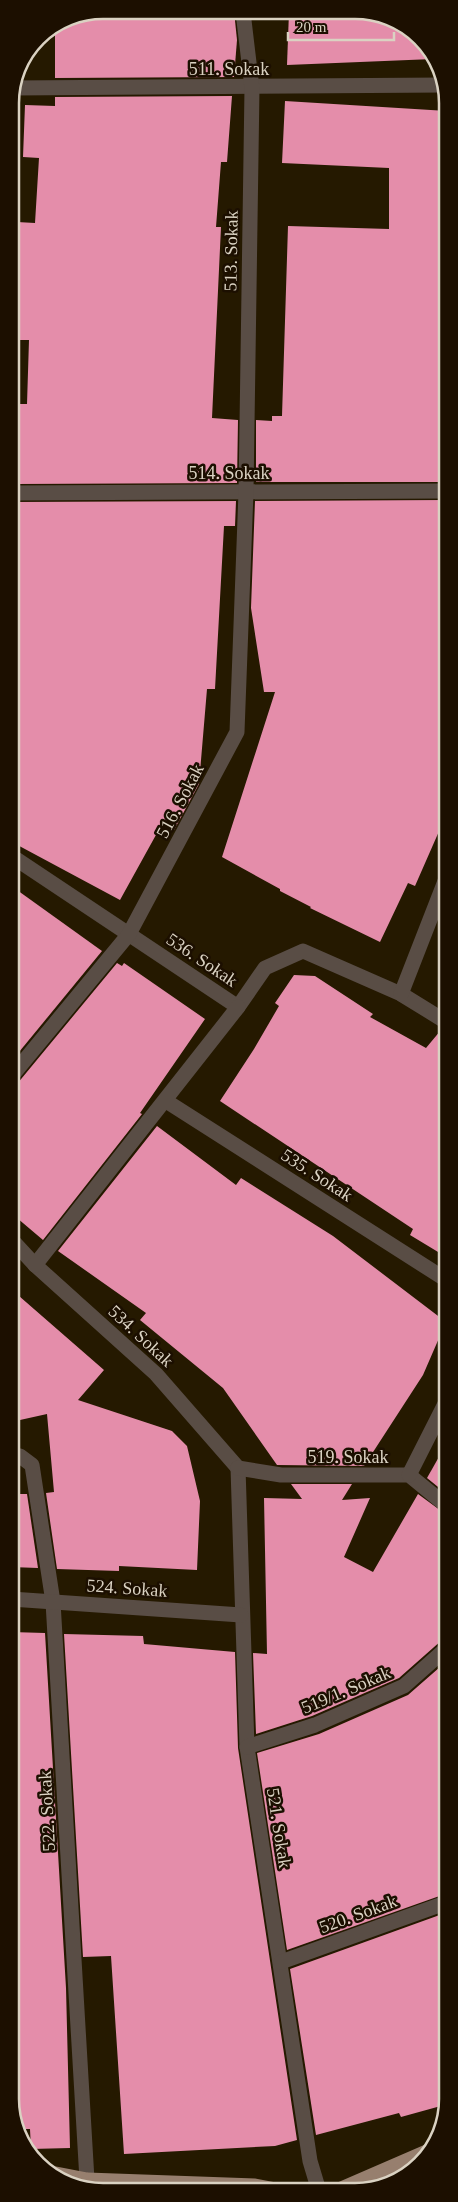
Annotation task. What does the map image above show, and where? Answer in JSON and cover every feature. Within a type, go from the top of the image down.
[{"type":"main road","points":[[355,2183],[417,2156]]},
{"type":"street","name":"513. Sokak","points":[[244,19],[252,88],[246,492]]},
{"type":"street","name":"511. Sokak","points":[[21,88],[252,88],[437,85]]},
{"type":"street","name":"514. Sokak","points":[[19,493],[439,491]]},
{"type":"street","name":"516. Sokak","points":[[19,1067],[129,934],[238,732],[246,492]]},
{"type":"street","name":"536. Sokak","points":[[19,861],[238,1006],[265,968],[303,951],[401,994],[439,1017]]},
{"type":"street","points":[[401,994],[439,899]]},
{"type":"street","points":[[36,1265],[166,1101],[238,1006]]},
{"type":"street","name":"535. Sokak","points":[[166,1101],[439,1275]]},
{"type":"street","name":"534. Sokak","points":[[19,1248],[156,1374],[238,1468]]},
{"type":"street","points":[[409,1476],[439,1416]]},
{"type":"street","name":"522. Sokak","points":[[19,1456],[32,1465],[53,1602],[92,2182]]},
{"type":"street","name":"519. Sokak","points":[[238,1468],[281,1475],[409,1476],[439,1500]]},
{"type":"street","name":"521. Sokak","points":[[238,1468],[241,1615],[247,1746],[310,2162],[317,2183]]},
{"type":"street","name":"524. Sokak","points":[[19,1600],[241,1615]]},
{"type":"street","name":"519/1. Sokak","points":[[247,1746],[315,1725],[404,1686],[439,1655]]},
{"type":"street","name":"520. Sokak","points":[[281,1962],[439,1905]]},
{"type":"building","points":[[235,19],[237,40],[234,77],[55,78],[55,34],[71,25],[86,20]]},
{"type":"building","points":[[289,19],[372,20],[392,27],[402,33],[415,43],[427,59],[287,65]]},
{"type":"building","points":[[232,96],[227,162],[221,162],[216,227],[221,227],[212,418],[238,420],[237,483],[19,484],[19,404],[27,404],[29,340],[19,340],[19,222],[35,223],[39,158],[23,157],[25,105],[55,106],[55,97]]},
{"type":"building","points":[[285,101],[439,111],[439,482],[256,482],[256,420],[272,421],[272,416],[282,416],[288,226],[389,229],[389,168],[282,163]]},
{"type":"building","points":[[439,500],[439,831],[415,886],[408,883],[380,942],[310,908],[222,857],[275,692],[264,692],[251,608],[255,501]]},
{"type":"building","points":[[236,501],[235,526],[224,526],[215,689],[207,689],[199,784],[174,830],[162,824],[120,900],[19,846],[19,502]]},
{"type":"building","points":[[19,891],[102,951],[19,1052]]},
{"type":"building","points":[[117,963],[122,966],[124,963],[205,1019],[140,1113],[142,1114],[43,1240],[19,1220],[19,1082]]},
{"type":"building","points":[[294,975],[315,976],[373,1014],[370,1017],[426,1048],[439,1032],[439,1253],[410,1235],[413,1229],[220,1101],[279,1006],[275,1003]]},
{"type":"building","points":[[157,1126],[236,1185],[241,1178],[333,1236],[439,1317],[439,1338],[423,1375],[364,1466],[277,1465],[223,1388],[140,1320],[146,1313],[58,1251]]},
{"type":"building","points":[[19,1296],[104,1370],[78,1400],[172,1431],[187,1446],[200,1501],[197,1570],[119,1566],[119,1571],[57,1569],[46,1493],[54,1492],[47,1414],[19,1420]]},
{"type":"building","points":[[439,1457],[439,1488],[427,1478]]},
{"type":"building","points":[[291,1484],[352,1484],[342,1500],[370,1498],[344,1557],[373,1572],[418,1494],[439,1509],[439,1643],[399,1678],[312,1716],[256,1734],[253,1653],[267,1654],[264,1498],[302,1499]]},
{"type":"building","points":[[19,1494],[27,1494],[38,1568],[19,1567]]},
{"type":"building","points":[[19,1632],[45,1633],[66,1988],[70,2148],[35,2149],[31,2142],[30,2129],[25,2129],[19,2110]]},
{"type":"building","points":[[64,1634],[143,1636],[144,1644],[235,1652],[238,1748],[297,2140],[275,2146],[124,2154],[111,1956],[83,1957]]},
{"type":"building","points":[[439,1668],[439,1896],[287,1950],[257,1753],[319,1734],[408,1695]]},
{"type":"building","points":[[439,1915],[439,2107],[401,2117],[399,2113],[316,2135],[290,1969]]}]
